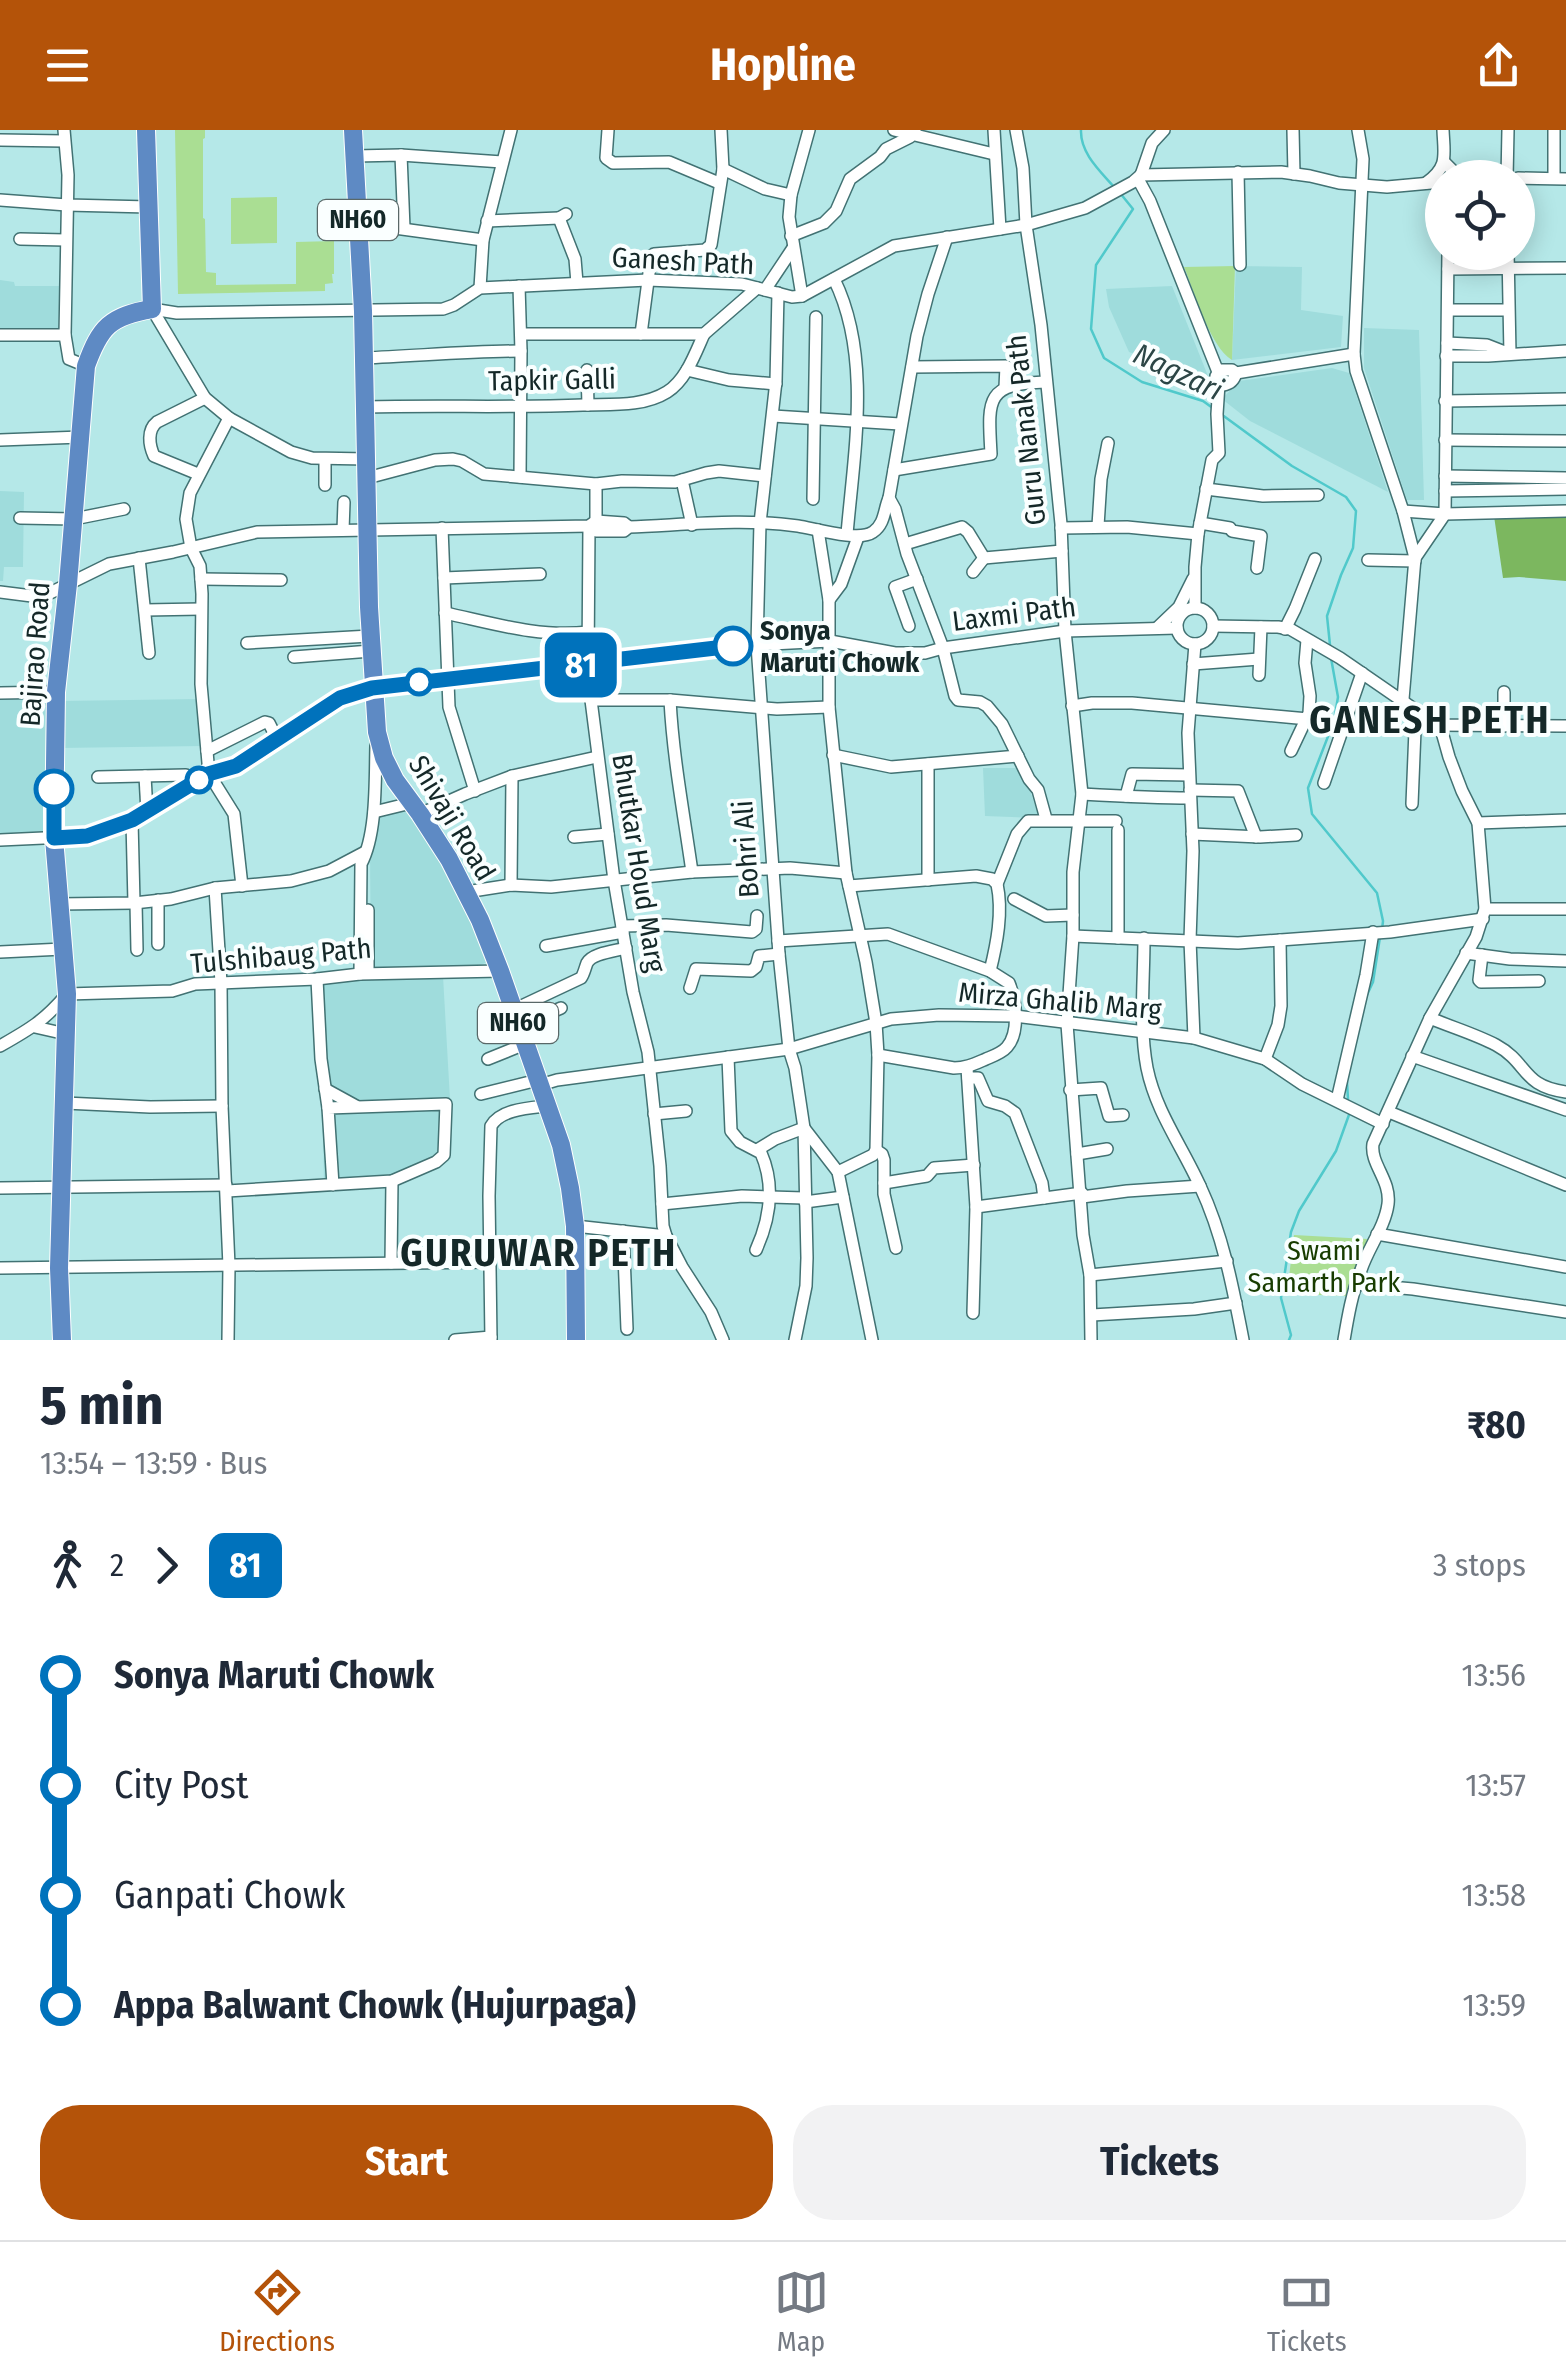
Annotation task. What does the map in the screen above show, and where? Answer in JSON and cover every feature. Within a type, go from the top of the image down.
[{"type":"highway","points":[[146,130],[152,308]]},
{"type":"highway","name":"Shivaji Road","points":[[354,130],[376,732],[389,769],[449,859],[480,920],[561,1145],[575,1226],[576,1340]]},
{"type":"highway","name":"Bajirao Road","points":[[62,1340],[66,994],[54,838],[56,692],[86,366],[95,342],[110,323],[127,313],[152,308]]},
{"type":"street","points":[[480,288],[483,240],[511,130]]},
{"type":"street","points":[[608,130],[606,158],[613,163],[669,162],[719,183]]},
{"type":"street","points":[[641,334],[654,254],[705,250],[711,245],[723,170],[721,130]]},
{"type":"street","points":[[810,130],[790,195],[788,216],[802,296],[894,246],[1026,225],[1085,208],[1138,178],[1238,172],[1294,174],[1387,187],[1425,184]]},
{"type":"street","points":[[894,130],[994,154]]},
{"type":"street","points":[[994,130],[1000,229]]},
{"type":"street","name":"Guru Nanak Path","points":[[1016,130],[1036,280],[1061,528],[1065,631],[1082,794],[1072,872],[1073,936],[1067,1024],[1070,1090],[1090,1274],[1091,1340]]},
{"type":"street","points":[[1164,130],[1152,137],[1138,178],[1219,378],[1218,453],[1212,460],[1199,529],[1195,608]]},
{"type":"street","points":[[1293,130],[1294,174]]},
{"type":"street","points":[[1358,130],[1363,159],[1356,371],[1415,560],[1403,700]]},
{"type":"street","points":[[1443,130],[1444,160]]},
{"type":"street","points":[[1508,130],[1509,160]]},
{"type":"street","points":[[1554,130],[1560,178]]},
{"type":"street","points":[[521,334],[704,334],[767,290],[792,242],[836,212],[850,179],[880,158],[886,149],[915,132]]},
{"type":"street","points":[[0,140],[64,135],[68,175],[65,335],[70,359],[86,366]]},
{"type":"street","points":[[401,155],[404,228]]},
{"type":"street","points":[[355,156],[502,162]]},
{"type":"street","points":[[723,170],[764,189],[790,195]]},
{"type":"street","points":[[1238,172],[1240,266]]},
{"type":"street","points":[[0,200],[149,207]]},
{"type":"street","points":[[488,221],[562,216],[575,259],[577,283]]},
{"type":"street","points":[[358,223],[483,240]]},
{"type":"street","points":[[0,592],[48,594],[109,564],[258,532],[760,523],[853,536],[874,532],[889,498],[900,424],[928,294],[947,238]]},
{"type":"street","points":[[20,239],[66,240]]},
{"type":"street","points":[[1535,268],[1566,268]]},
{"type":"street","points":[[1415,560],[1445,514],[1448,270]]},
{"type":"street","points":[[1508,270],[1510,354]]},
{"type":"street","points":[[829,600],[840,584],[853,536],[856,421],[856,365],[848,317],[834,279]]},
{"type":"street","name":"Ganesh Path","points":[[152,308],[177,313],[443,310],[480,288],[648,280],[742,284],[802,296]]},
{"type":"street","points":[[520,286],[520,477]]},
{"type":"street","name":"Bohri Ali","points":[[767,290],[776,384],[760,523],[757,645],[778,947],[789,1048],[804,1128],[806,1272],[795,1340]]},
{"type":"street","points":[[152,308],[205,398],[229,418],[291,452],[367,469],[453,459],[484,474],[596,484],[682,480],[719,472],[766,476]]},
{"type":"street","points":[[1448,310],[1508,310]]},
{"type":"street","points":[[813,499],[816,316]]},
{"type":"street","points":[[0,334],[65,335]]},
{"type":"street","name":"Tapkir Galli","points":[[365,407],[520,407],[650,400],[674,387],[704,334]]},
{"type":"street","points":[[1446,350],[1487,345],[1510,354],[1566,351]]},
{"type":"street","points":[[364,358],[521,351]]},
{"type":"street","points":[[1219,378],[1226,369],[1236,374],[1354,354]]},
{"type":"street","points":[[894,470],[992,454],[993,400],[1005,387],[1006,366],[912,368]]},
{"type":"street","points":[[587,370],[588,404]]},
{"type":"street","points":[[687,370],[729,380],[776,384]]},
{"type":"street","points":[[1005,387],[1046,382]]},
{"type":"street","points":[[198,474],[154,456],[150,434],[158,422],[205,398]]},
{"type":"street","points":[[1444,401],[1566,399]]},
{"type":"street","points":[[773,416],[900,424]]},
{"type":"street","points":[[229,418],[198,474],[186,519],[200,566],[200,654],[208,774],[234,814],[242,886]]},
{"type":"street","points":[[0,440],[81,437]]},
{"type":"street","points":[[1445,440],[1566,441]]},
{"type":"street","points":[[1098,526],[1108,442]]},
{"type":"street","points":[[325,460],[325,485]]},
{"type":"street","points":[[1445,476],[1566,478]]},
{"type":"street","points":[[682,480],[692,525]]},
{"type":"street","name":"Bhutkar Houd Marg","points":[[596,484],[588,632],[591,700],[614,880],[633,992],[648,1052],[666,1236]]},
{"type":"street","points":[[1206,489],[1263,496],[1318,495]]},
{"type":"street","points":[[1445,491],[1566,489]]},
{"type":"street","points":[[889,498],[943,648],[955,696],[958,700],[980,702],[1002,724],[1038,790],[1046,819]]},
{"type":"street","points":[[343,530],[344,502]]},
{"type":"street","points":[[20,518],[74,519],[124,509]]},
{"type":"street","points":[[1402,511],[1566,511]]},
{"type":"street","points":[[904,544],[962,527],[984,558]]},
{"type":"street","points":[[442,528],[452,718],[475,791]]},
{"type":"street","points":[[1061,528],[1199,529],[1261,536],[1257,568]]},
{"type":"street","points":[[818,530],[829,600],[833,754],[848,880],[871,985],[878,1055],[876,1150],[838,1172]]},
{"type":"street","points":[[972,572],[984,558],[1062,551]]},
{"type":"street","points":[[138,558],[148,653]]},
{"type":"street","points":[[1285,628],[1315,558]]},
{"type":"street","points":[[1368,560],[1415,560]]},
{"type":"street","points":[[444,578],[540,574]]},
{"type":"street","points":[[1156,629],[1179,607],[1195,576]]},
{"type":"street","points":[[201,579],[282,580]]},
{"type":"street","points":[[909,626],[895,587],[917,579]]},
{"type":"street","points":[[1195,608],[1208,613],[1214,626],[1208,639],[1195,644],[1181,637],[1177,628],[1180,616],[1195,608]]},
{"type":"street","points":[[145,610],[201,609]]},
{"type":"street","points":[[445,613],[541,632],[588,632]]},
{"type":"street","points":[[1214,626],[1285,628],[1331,653],[1440,725],[1566,726]]},
{"type":"street","points":[[1259,675],[1261,627]]},
{"type":"street","name":"Laxmi Path","points":[[0,840],[87,836],[132,820],[208,774],[236,766],[340,698],[372,688],[757,645],[830,641],[895,653],[925,653],[1065,631],[1177,628]]},
{"type":"street","points":[[1291,751],[1308,719],[1308,640]]},
{"type":"street","points":[[247,643],[370,644]]},
{"type":"street","points":[[294,657],[370,644]]},
{"type":"street","points":[[1194,1038],[1189,776],[1195,644]]},
{"type":"street","points":[[1192,664],[1259,659]]},
{"type":"street","points":[[1324,783],[1362,673]]},
{"type":"street","points":[[0,693],[56,692]]},
{"type":"street","points":[[1504,692],[1504,726]]},
{"type":"street","points":[[591,700],[829,707]]},
{"type":"street","points":[[670,700],[674,760],[680,778],[692,872]]},
{"type":"street","points":[[1072,706],[1106,702],[1308,719]]},
{"type":"street","points":[[1412,804],[1415,730],[1423,715]]},
{"type":"street","points":[[206,752],[265,722],[277,738]]},
{"type":"street","points":[[1344,1340],[1356,1284],[1385,1218],[1388,1200],[1385,1180],[1371,1149],[1430,1018],[1484,914],[1478,823],[1455,774],[1440,725]]},
{"type":"street","points":[[364,973],[360,864],[374,812],[376,732]]},
{"type":"street","points":[[833,754],[876,770],[1018,756]]},
{"type":"street","points":[[374,812],[416,809],[512,776],[597,757]]},
{"type":"street","points":[[928,764],[928,880]]},
{"type":"street","points":[[1126,796],[1132,774],[1189,776]]},
{"type":"street","points":[[145,776],[148,812]]},
{"type":"street","points":[[98,777],[186,776]]},
{"type":"street","points":[[511,885],[512,776]]},
{"type":"street","points":[[1082,794],[1238,791],[1256,837]]},
{"type":"street","points":[[132,820],[137,950]]},
{"type":"street","points":[[996,884],[1022,826],[1028,821],[1078,820],[1117,826],[1118,938]]},
{"type":"street","points":[[1478,823],[1566,820]]},
{"type":"street","points":[[574,837],[608,834]]},
{"type":"street","points":[[1192,834],[1296,835]]},
{"type":"street","points":[[59,904],[135,903],[215,888],[291,881],[321,874],[365,854]]},
{"type":"street","points":[[466,892],[511,885],[551,887],[772,868],[848,880],[976,876],[992,879],[996,884],[999,907],[990,971]]},
{"type":"street","points":[[215,888],[221,983],[228,1340]]},
{"type":"street","points":[[1014,899],[1046,916],[1073,915]]},
{"type":"street","points":[[158,900],[158,944]]},
{"type":"street","points":[[1073,936],[1238,943],[1380,932],[1484,914],[1566,909]]},
{"type":"street","points":[[546,946],[623,929],[666,925],[752,932],[757,921],[776,926]]},
{"type":"street","points":[[1345,1104],[1366,976],[1380,932]]},
{"type":"street","points":[[690,988],[696,968],[751,970],[759,956],[778,947],[859,934],[888,934],[990,971],[1009,983],[1014,1034],[1005,1050],[968,1073]]},
{"type":"street","points":[[1144,938],[1148,1068],[1160,1112],[1200,1186],[1218,1230],[1243,1340]]},
{"type":"street","points":[[1265,1058],[1281,1006],[1280,940]]},
{"type":"street","points":[[488,1059],[519,1027],[586,974],[592,958],[626,948]]},
{"type":"street","points":[[0,952],[63,950]]},
{"type":"street","points":[[1466,952],[1566,962]]},
{"type":"street","points":[[1482,955],[1481,982],[1538,981]]},
{"type":"street","name":"Tulshibaug Path","points":[[66,994],[172,991],[196,984],[364,973],[500,971]]},
{"type":"street","points":[[317,979],[333,1184]]},
{"type":"street","points":[[0,1046],[36,1027],[66,994]]},
{"type":"street","points":[[519,1027],[561,1008]]},
{"type":"street","name":"Mirza Ghalib Marg","points":[[481,1094],[539,1082],[789,1048],[891,1019],[1015,1016],[1194,1038],[1265,1058],[1302,1084],[1345,1104],[1566,1185]]},
{"type":"street","points":[[1430,1018],[1497,1045],[1515,1058],[1538,1092],[1566,1110]]},
{"type":"street","points":[[36,1027],[66,1034]]},
{"type":"street","points":[[878,1055],[954,1068],[978,1078],[988,1101],[1015,1113],[1044,1198]]},
{"type":"street","points":[[1412,1056],[1538,1092],[1566,1092]]},
{"type":"street","points":[[728,1057],[731,1131],[740,1142],[757,1150],[766,1164],[766,1224],[756,1250]]},
{"type":"street","points":[[968,1073],[976,1207],[973,1313]]},
{"type":"street","points":[[325,1088],[358,1107]]},
{"type":"street","points":[[1070,1090],[1101,1088],[1109,1116],[1123,1115]]},
{"type":"street","points":[[65,1103],[222,1106]]},
{"type":"street","points":[[0,1188],[226,1188],[392,1181],[436,1162],[444,1154],[446,1104],[328,1108]]},
{"type":"street","points":[[455,1340],[491,1338],[491,1126],[502,1115],[547,1106]]},
{"type":"street","points":[[654,1114],[686,1111]]},
{"type":"street","points":[[757,1150],[804,1128],[838,1172],[872,1340]]},
{"type":"street","points":[[1078,1154],[1107,1149]]},
{"type":"street","points":[[876,1150],[884,1160],[884,1183],[896,1248]]},
{"type":"street","points":[[884,1183],[927,1176],[934,1168],[974,1165]]},
{"type":"street","points":[[391,1263],[392,1181]]},
{"type":"street","points":[[976,1207],[1200,1186]]},
{"type":"street","points":[[662,1204],[769,1195],[805,1200],[843,1197]]},
{"type":"street","points":[[575,1226],[666,1236],[723,1340]]},
{"type":"street","points":[[623,1231],[627,1330]]},
{"type":"street","points":[[1377,1234],[1566,1267]]},
{"type":"street","points":[[0,1268],[490,1262]]},
{"type":"street","points":[[1090,1274],[1226,1262]]},
{"type":"street","points":[[1356,1284],[1566,1312]]},
{"type":"street","points":[[1092,1316],[1236,1303]]},
{"type":"shaded area","points":[[1236,266],[1302,267],[1301,310],[1343,316],[1341,347],[1232,360]]},
{"type":"shaded area","points":[[0,280],[14,282],[15,286],[59,286],[58,330],[0,328]]},
{"type":"shaded area","points":[[1172,286],[1210,381],[1129,352],[1109,307],[1106,289]]},
{"type":"shaded area","points":[[1364,328],[1419,330],[1424,500],[1407,500],[1364,368]]},
{"type":"shaded area","points":[[1332,368],[1349,373],[1388,492],[1250,421],[1222,399],[1239,381]]},
{"type":"shaded area","points":[[0,491],[24,492],[23,567],[4,567],[3,581],[0,581]]},
{"type":"shaded area","points":[[0,696],[51,696],[52,835],[0,835]]},
{"type":"shaded area","points":[[200,699],[203,746],[59,748],[60,701]]},
{"type":"shaded area","points":[[983,768],[1016,768],[1030,790],[1039,818],[985,816]]},
{"type":"shaded area","points":[[412,808],[461,892],[491,960],[470,970],[371,970],[370,853],[376,815]]},
{"type":"shaded area","points":[[443,976],[451,1117],[447,1159],[416,1176],[324,1188],[323,1109],[313,981]]},
{"type":"green space","points":[[175,130],[205,130],[206,272],[216,273],[216,285],[296,284],[296,242],[334,241],[333,283],[325,284],[325,291],[178,294]]},
{"type":"green space","points":[[277,197],[277,243],[231,244],[231,198]]},
{"type":"green space","points":[[1235,266],[1232,360],[1210,331],[1184,267]]},
{"type":"green space","points":[[1566,513],[1566,581],[1503,578],[1494,516]]},
{"type":"green space","name":"Swami Samarth Park","points":[[1294,1235],[1367,1239],[1350,1296],[1287,1294]]},
{"type":"waterway","name":"Nagzari","points":[[1081,130],[1087,154],[1114,187]]},
{"type":"waterway","name":"Nagzari","points":[[1120,193],[1133,209],[1096,265],[1091,329],[1104,358],[1142,382],[1203,401],[1214,409]]},
{"type":"waterway","name":"Nagzari","points":[[1221,414],[1292,466],[1346,497],[1356,511],[1353,548],[1327,616],[1330,645]]},
{"type":"waterway","points":[[1331,658],[1338,697],[1334,721],[1308,788],[1312,814],[1377,893],[1382,930]]},
{"type":"waterway","points":[[1366,997],[1373,982],[1380,937]]},
{"type":"waterway","points":[[1347,1082],[1348,1099]]},
{"type":"waterway","points":[[1289,1340],[1281,1298],[1291,1232],[1299,1211],[1336,1151],[1350,1112]]},
{"type":"bus line","name":"81","points":[[54,789],[54,838],[87,836],[132,820],[208,774],[236,766],[320,709],[372,688],[733,646]]},
{"type":"place","name":"Sonya Maruti Chowk","points":[[733,646]]},
{"type":"district","name":"GANESH PETH","points":[[1430,720]]},
{"type":"district","name":"GURUWAR PETH","points":[[539,1253]]}]
